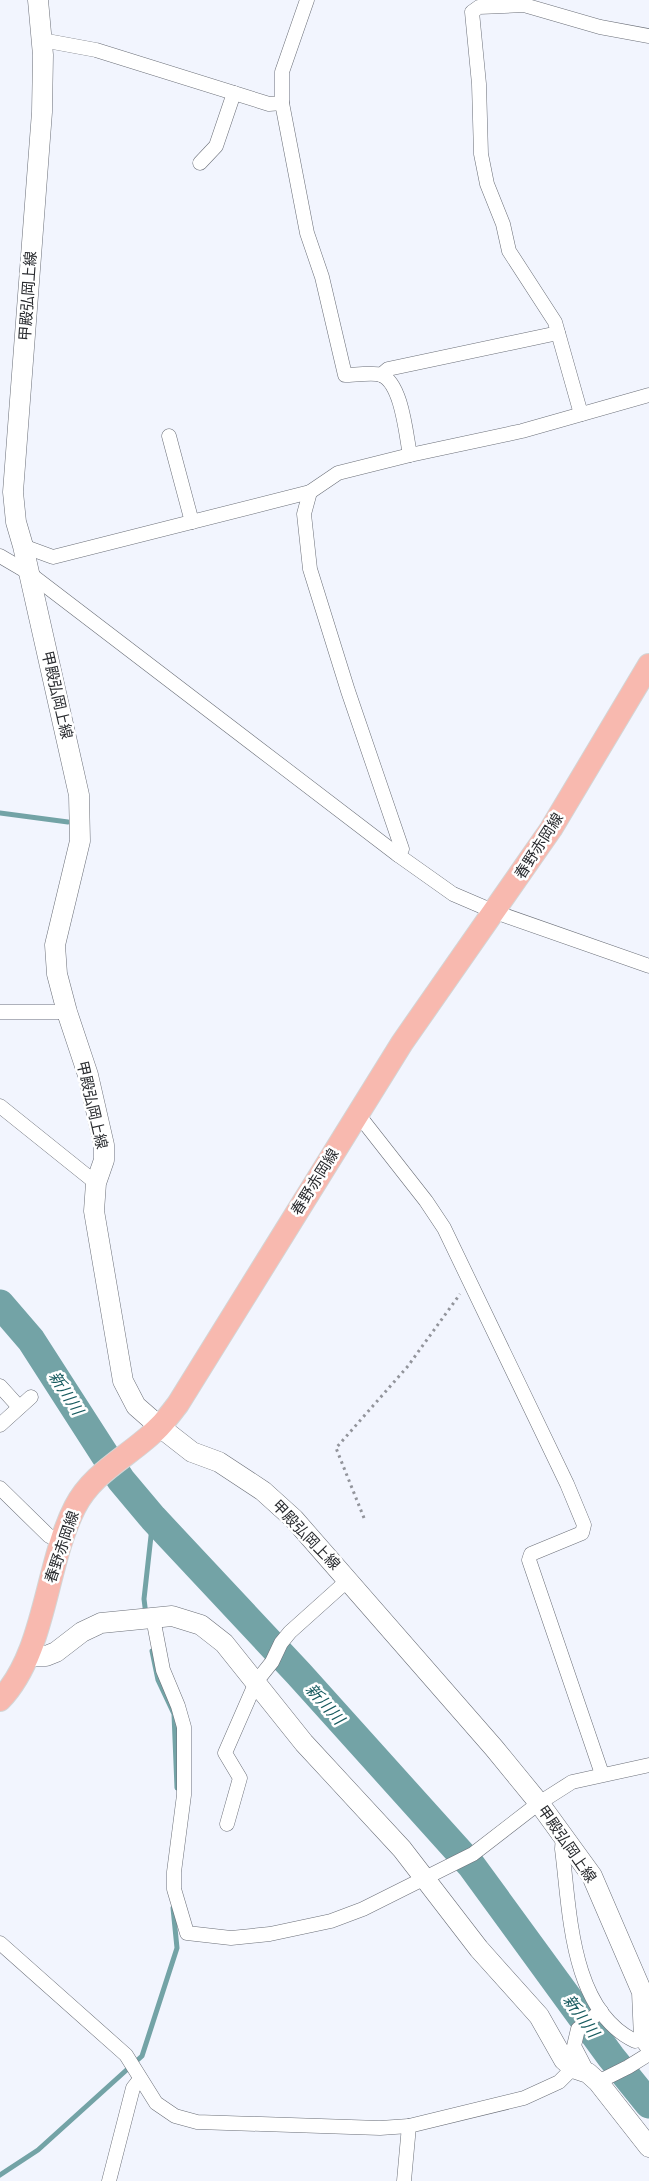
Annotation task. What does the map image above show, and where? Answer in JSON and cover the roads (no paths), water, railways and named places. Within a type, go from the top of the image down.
[{"type":"main road","name":"甲殿弘岡上線","points":[[38,0],[42,40],[42,112],[13,492],[16,522],[80,795],[80,841],[55,945],[57,974],[67,1012],[88,1075],[104,1145],[104,1160],[96,1183],[94,1211],[123,1380],[136,1406],[160,1427],[192,1452],[219,1462],[263,1492],[294,1519],[494,1748],[539,1803],[592,1876],[642,1992],[647,2046]]},
{"type":"main road","name":"春野赤岡線","points":[[0,1700],[7,1693],[29,1656],[62,1540],[75,1507],[90,1484],[160,1427],[178,1404],[402,1043],[552,829],[649,665]]},
{"type":"main road","points":[[29,1656],[46,1656],[56,1652],[82,1632],[101,1623],[172,1616],[201,1626],[224,1643],[304,1743],[402,1849],[423,1879],[480,1949],[539,2016],[564,2060],[586,2074],[649,2148]]},
{"type":"street","points":[[307,0],[282,72],[282,104],[307,233],[322,277],[345,375],[381,375],[388,369],[558,333]]},
{"type":"street","points":[[581,414],[555,322],[509,250],[503,224],[487,184],[481,154],[479,84],[472,12],[479,7],[524,5],[600,28],[649,36]]},
{"type":"street","points":[[42,40],[96,50],[269,104],[282,104]]},
{"type":"street","points":[[200,163],[216,146],[234,92]]},
{"type":"street","points":[[381,375],[398,395],[410,455]]},
{"type":"street","points":[[23,546],[53,557],[310,492],[338,474],[410,455],[522,432],[649,395]]},
{"type":"street","points":[[169,436],[192,522]]},
{"type":"street","points":[[310,492],[304,514],[310,569],[348,691],[402,849],[398,855]]},
{"type":"street","points":[[0,556],[29,573],[398,855],[453,894],[495,912],[649,966]]},
{"type":"street","points":[[0,1012],[67,1012]]},
{"type":"street","points":[[0,1106],[96,1183]]},
{"type":"street","points":[[357,1113],[444,1228],[567,1484],[584,1525],[582,1533],[531,1554],[529,1560],[602,1774]]},
{"type":"street","points":[[0,1386],[19,1407]]},
{"type":"street","points":[[0,1425],[31,1397]]},
{"type":"street","points":[[0,1488],[49,1536],[62,1540]]},
{"type":"street","points":[[227,1824],[240,1778],[225,1753],[256,1682],[272,1662],[281,1643],[290,1632],[348,1580]]},
{"type":"street","points":[[147,1619],[184,1727],[184,1795],[174,1872],[174,1889],[187,1933],[231,1938],[270,1934],[331,1920],[363,1909],[473,1854],[539,1803],[572,1782],[649,1765]]},
{"type":"street","points":[[0,1943],[126,2055],[156,2103],[175,2116],[197,2122],[380,2128],[409,2126],[524,2098],[559,2082],[586,2074],[622,2070],[647,2046],[623,2035],[601,2011],[588,1991],[578,1964],[562,1849],[563,1835]]},
{"type":"street","points":[[586,2074],[574,2046],[578,2029],[601,2011]]},
{"type":"street","points":[[109,2181],[132,2088],[139,2076]]},
{"type":"street","points":[[404,2181],[409,2126]]},
{"type":"waterway","points":[[0,813],[68,822]]},
{"type":"waterway","name":"新川川","points":[[0,1304],[31,1340],[121,1480],[153,1518],[299,1674],[471,1865],[611,2057],[649,2104]]},
{"type":"waterway","points":[[146,1615],[144,1599],[153,1518]]},
{"type":"waterway","points":[[152,1651],[158,1680],[174,1714],[177,1788]]},
{"type":"waterway","points":[[0,2175],[38,2150],[142,2056],[177,1948],[173,1908]]}]
